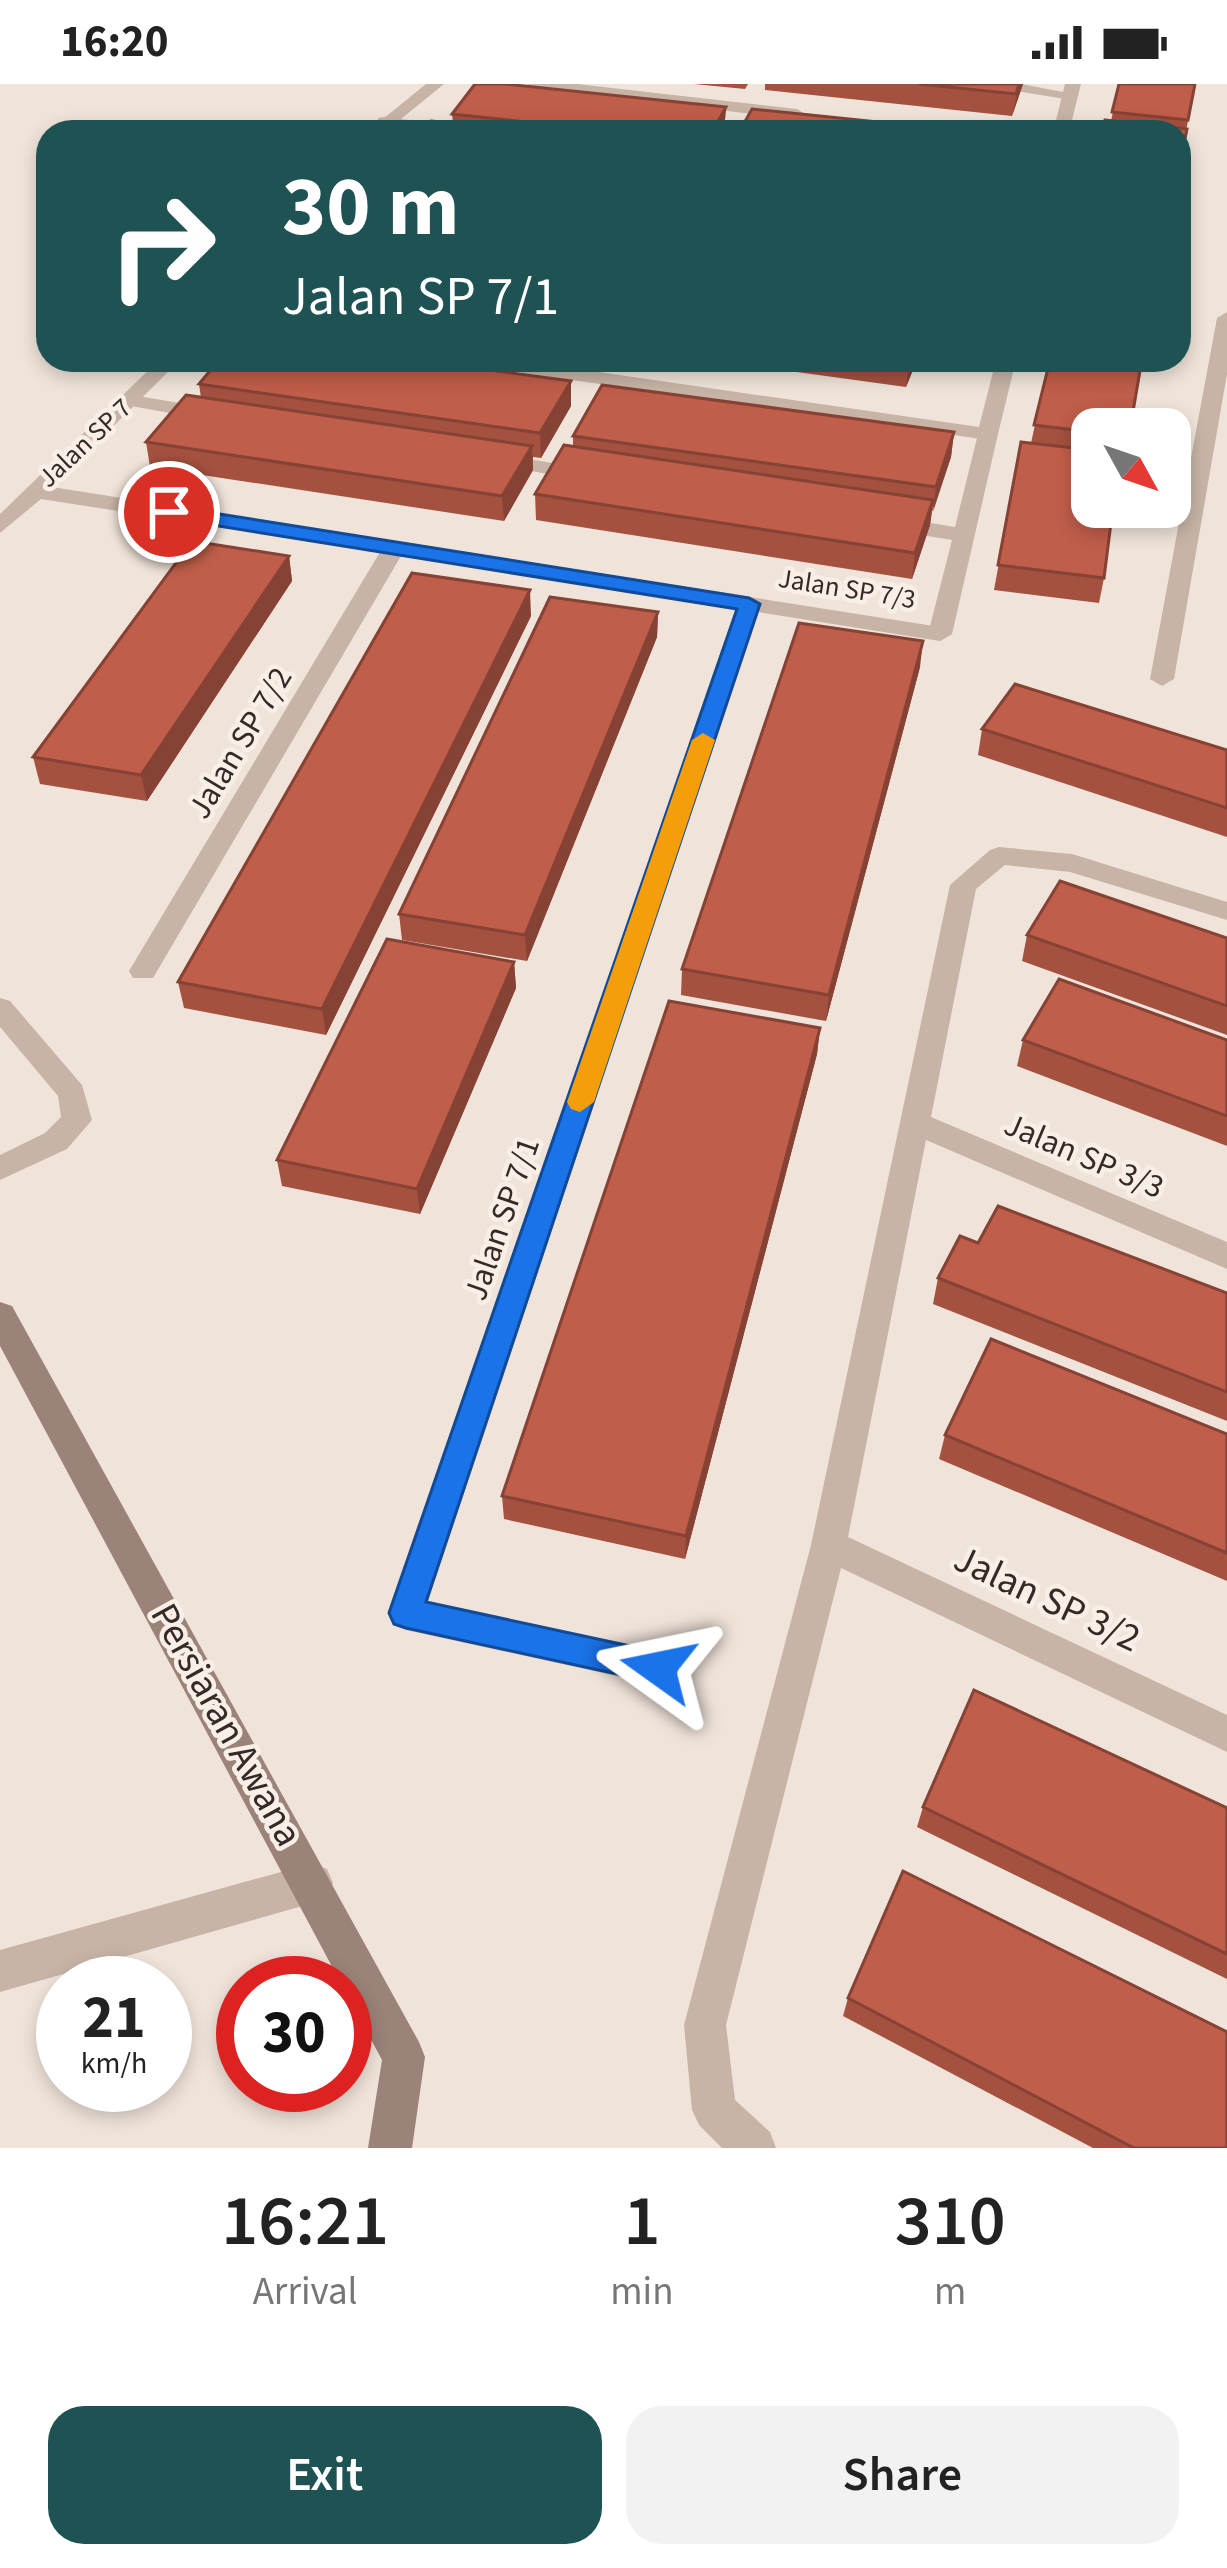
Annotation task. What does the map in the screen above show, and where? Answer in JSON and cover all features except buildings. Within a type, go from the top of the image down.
[{"type":"street","points":[[389,120],[436,84]]},
{"type":"street","points":[[535,84],[818,116]]},
{"type":"street","points":[[981,84],[1072,89],[1064,120]]},
{"type":"street","points":[[1162,679],[1227,318]]},
{"type":"street","name":"Jalan SP 7","points":[[0,526],[159,372]]},
{"type":"street","points":[[558,372],[988,434]]},
{"type":"street","points":[[869,520],[964,535],[1003,372]]},
{"type":"street","points":[[132,401],[244,419]]},
{"type":"street","points":[[469,455],[609,478]]},
{"type":"street","name":"Jalan SP 7/3","points":[[34,491],[940,634],[964,535]]},
{"type":"street","name":"Jalan SP 7/2","points":[[143,971],[394,548]]},
{"type":"street","name":"Jalan SP 7/1","points":[[658,1668],[406,1613],[749,604]]},
{"type":"street","points":[[754,2148],[714,2110],[705,2025],[829,1545],[963,885],[999,856],[1072,863],[1227,911]]},
{"type":"street","points":[[0,1008],[72,1093],[77,1120],[56,1141],[0,1168]]},
{"type":"street","name":"Jalan SP 3/3","points":[[913,1122],[1227,1256]]},
{"type":"street","name":"Persiaran Awana","points":[[0,1315],[404,2057],[390,2148]]},
{"type":"street","name":"Jalan SP 3/2","points":[[829,1545],[1227,1734]]},
{"type":"street","points":[[0,1971],[313,1883]]},
{"type":"slow traffic","points":[[580,1102],[703,740]]},
{"type":"route","points":[[169,512],[749,604],[406,1613],[658,1668]]}]
